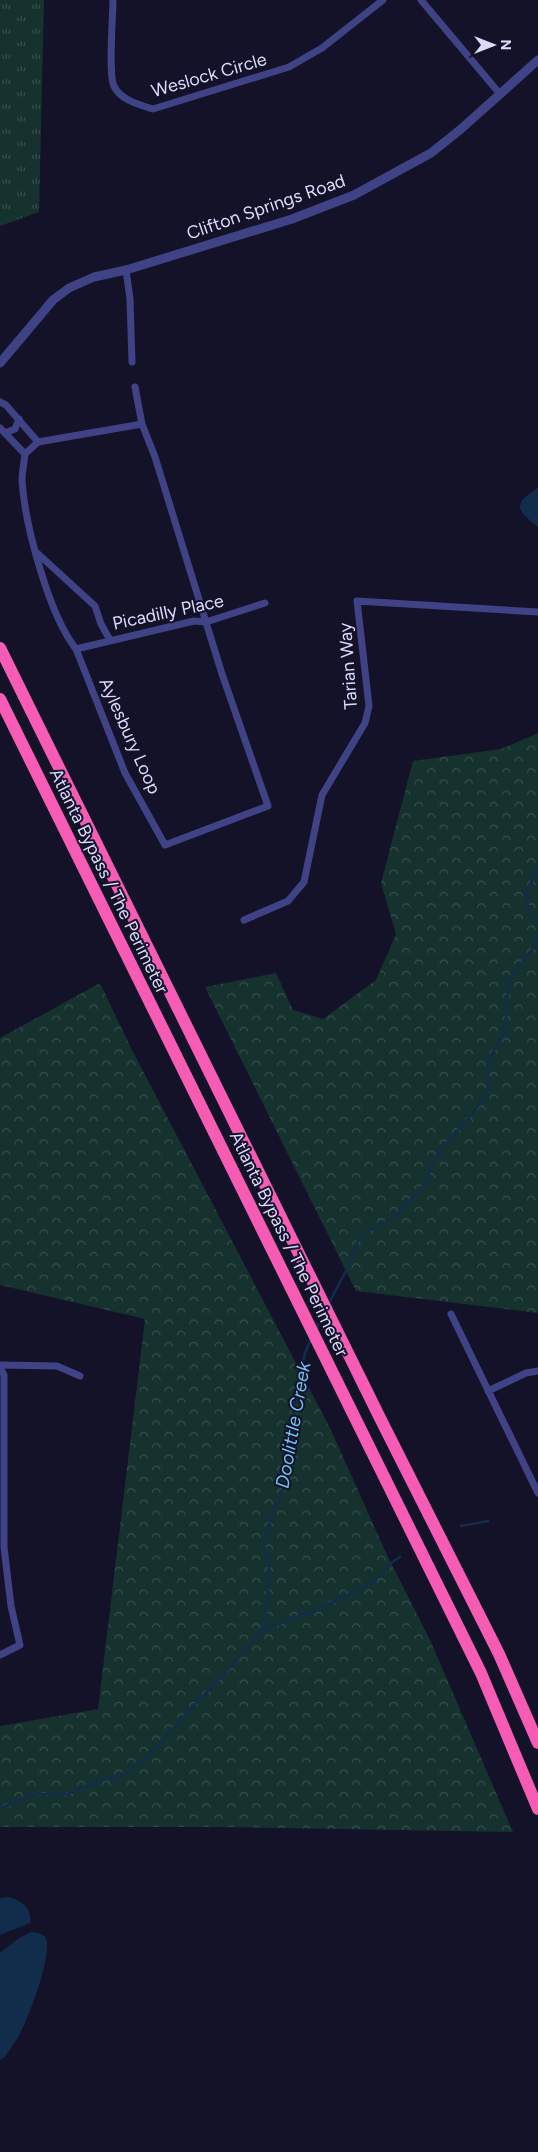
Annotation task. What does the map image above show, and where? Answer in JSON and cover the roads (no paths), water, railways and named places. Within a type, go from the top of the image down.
[{"type":"highway","name":"Atlanta Bypass / The Perimeter","points":[[0,648],[494,1645],[538,1743]]},
{"type":"highway","name":"Atlanta Bypass / The Perimeter","points":[[0,699],[481,1673],[538,1809]]},
{"type":"street","name":"Weslock Circle","points":[[113,0],[113,86],[121,95],[138,105],[153,109],[289,67],[322,48],[382,0]]},
{"type":"street","points":[[420,0],[500,94]]},
{"type":"street","name":"Clifton Springs Road","points":[[0,363],[53,300],[69,288],[94,277],[126,270],[292,219],[354,195],[431,153],[461,129],[538,60]]},
{"type":"street","points":[[126,270],[130,299],[132,362]]},
{"type":"street","name":"Aylesbury Loop","points":[[24,454],[23,494],[35,551],[47,590],[69,640],[76,649],[125,773],[165,845],[268,806],[222,674],[155,457],[142,424],[134,387]]},
{"type":"street","points":[[0,402],[6,405],[38,442]]},
{"type":"street","points":[[3,430],[15,429],[19,419]]},
{"type":"street","points":[[3,430],[24,454],[38,442],[142,424]]},
{"type":"street","points":[[35,551],[95,606],[101,624],[110,640]]},
{"type":"street","name":"Tarian Way","points":[[244,920],[288,901],[304,882],[322,795],[365,724],[369,706],[357,601],[538,612]]},
{"type":"street","name":"Picadilly Place","points":[[76,649],[194,621],[206,622],[265,603]]},
{"type":"street","points":[[451,1314],[538,1493]]},
{"type":"street","points":[[0,1655],[20,1645],[10,1606],[4,1547],[4,1375],[0,1366],[57,1366],[80,1376]]},
{"type":"street","points":[[488,1391],[526,1373],[538,1371]]},
{"type":"water","points":[[538,488],[538,527],[525,516],[520,507],[524,498]]},
{"type":"water","points":[[9,1897],[28,1909],[30,1923],[0,1935],[0,1898]]},
{"type":"water","points":[[31,1932],[43,1935],[47,1941],[42,1973],[25,2023],[15,2042],[4,2058],[0,2060],[0,1953]]},
{"type":"waterway","name":"Doolittle Creek","points":[[538,868],[527,892],[528,908],[538,924]]},
{"type":"waterway","name":"Doolittle Creek","points":[[329,1303],[348,1267],[360,1235],[395,1217],[427,1182],[433,1160],[484,1099],[488,1088],[487,1069],[492,1053],[502,1038],[506,1022],[508,980],[534,947],[538,935]]},
{"type":"waterway","name":"Doolittle Creek","points":[[316,1330],[323,1314]]},
{"type":"waterway","name":"Doolittle Creek","points":[[0,1808],[36,1794],[67,1794],[123,1774],[146,1758],[265,1629],[269,1563],[264,1547],[272,1515],[283,1491],[292,1447],[296,1393],[305,1353],[311,1339]]},
{"type":"waterway","points":[[461,1526],[488,1521]]},
{"type":"waterway","points":[[265,1629],[316,1610],[370,1584],[388,1565],[400,1557]]}]
